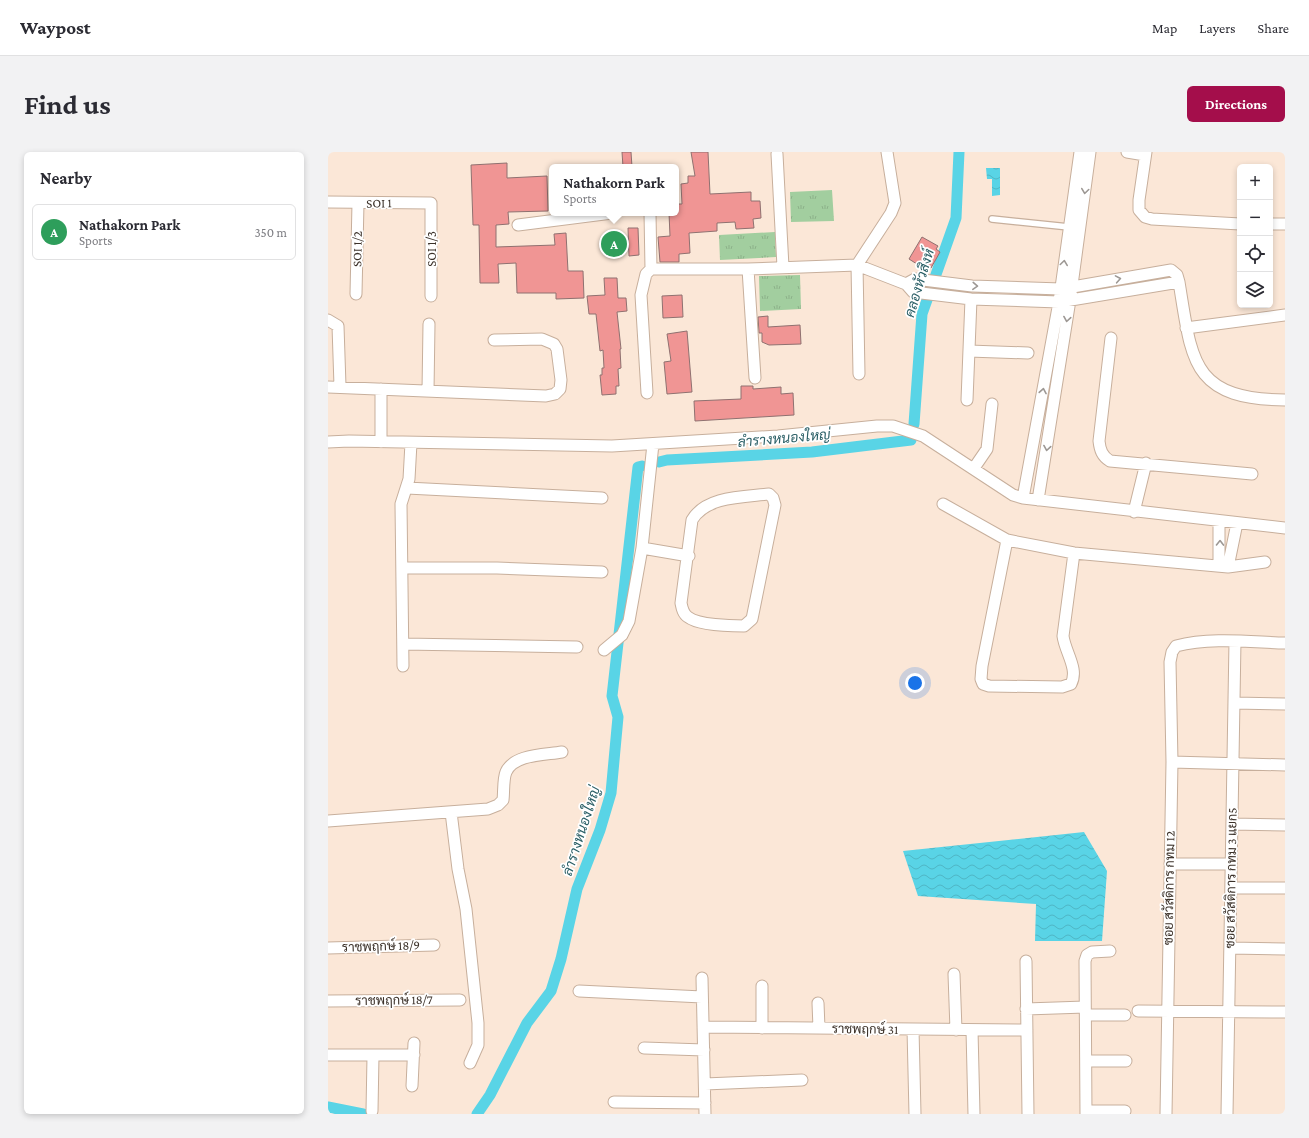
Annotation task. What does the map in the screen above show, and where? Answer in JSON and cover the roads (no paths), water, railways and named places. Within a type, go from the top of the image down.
[{"type":"street","points":[[859,374],[857,265],[891,213],[895,203],[887,152]]},
{"type":"street","points":[[1066,288],[1069,227],[1080,152]]},
{"type":"street","points":[[1038,500],[1064,301],[1090,152]]},
{"type":"street","points":[[1127,152],[1146,153],[1138,200],[1139,210],[1145,217],[1173,221],[1237,224]]},
{"type":"street","points":[[777,154],[783,267]]},
{"type":"street","name":"SOI 1","points":[[328,202],[358,204],[431,203]]},
{"type":"street","name":"SOI 1/3","points":[[431,203],[431,296]]},
{"type":"street","name":"SOI 1/2","points":[[356,294],[358,204]]},
{"type":"street","points":[[518,225],[588,216]]},
{"type":"street","points":[[650,216],[652,269]]},
{"type":"street","points":[[1273,224],[1285,224]]},
{"type":"street","points":[[647,393],[641,295],[646,274],[652,269],[748,269],[857,265],[906,284],[913,292],[971,299],[1064,301],[1179,282]]},
{"type":"street","points":[[748,269],[755,378]]},
{"type":"street","points":[[906,284],[915,279],[972,286],[1066,288],[1165,270],[1175,273],[1179,282],[1189,343],[1198,367],[1209,380],[1221,389],[1242,397],[1285,400]]},
{"type":"street","points":[[967,400],[971,299]]},
{"type":"street","points":[[1023,498],[1064,301]]},
{"type":"street","points":[[1186,328],[1285,315]]},
{"type":"street","points":[[328,320],[338,326],[340,386]]},
{"type":"street","points":[[428,391],[429,324]]},
{"type":"street","points":[[1111,338],[1100,448],[1104,457],[1110,461],[1146,463],[1252,474]]},
{"type":"street","points":[[328,386],[546,396],[555,394],[560,389],[561,380],[557,349],[554,344],[542,339],[494,340]]},
{"type":"street","points":[[969,351],[1028,353]]},
{"type":"street","points":[[381,389],[381,442]]},
{"type":"street","points":[[974,468],[987,449],[992,404]]},
{"type":"street","points":[[328,442],[545,446],[653,444],[778,436],[877,426],[893,426],[923,436],[1013,495],[1023,498],[1134,512],[1285,528]]},
{"type":"street","points":[[403,666],[401,504],[407,488],[410,443]]},
{"type":"street","points":[[608,648],[622,635],[629,621],[642,548],[653,444]]},
{"type":"street","points":[[1134,512],[1146,463]]},
{"type":"street","points":[[407,488],[602,498]]},
{"type":"street","points":[[769,494],[773,498],[775,505],[752,619],[744,626],[695,621],[687,617],[683,611],[682,603],[689,556],[692,520],[703,507],[711,502],[761,495],[769,494]]},
{"type":"street","points":[[943,504],[1007,540],[1074,553],[1224,566],[1265,562]]},
{"type":"street","points":[[1219,521],[1224,566]]},
{"type":"street","points":[[1224,566],[1237,523]]},
{"type":"street","points":[[1007,540],[982,666],[981,679],[983,684],[989,686],[1062,687],[1071,684],[1074,677],[1073,670],[1064,644],[1063,636],[1074,553]]},
{"type":"street","points":[[642,548],[689,556]]},
{"type":"street","points":[[402,568],[497,568],[602,572]]},
{"type":"street","points":[[1235,641],[1285,643]]},
{"type":"street","name":"ซอย สวัสดิการ กทม 12","points":[[1166,1114],[1172,762],[1170,662],[1172,652],[1176,646],[1186,643],[1235,641]]},
{"type":"street","name":"ซอย สวัสดิการ กทม 3 แยก5","points":[[1227,1114],[1235,641]]},
{"type":"street","points":[[403,644],[577,647]]},
{"type":"street","points":[[1234,703],[1285,704]]},
{"type":"street","points":[[328,821],[488,808],[498,805],[503,800],[506,773],[514,763],[526,757],[562,752]]},
{"type":"street","points":[[1172,762],[1285,765]]},
{"type":"street","points":[[451,812],[458,869],[466,909],[478,1023],[478,1045],[470,1063]]},
{"type":"street","points":[[1232,824],[1285,825]]},
{"type":"street","points":[[1170,864],[1231,864]]},
{"type":"street","points":[[1231,888],[1285,888]]},
{"type":"street","name":"ราชพฤกษ์ 18/9","points":[[328,948],[434,944]]},
{"type":"street","points":[[1230,948],[1285,949]]},
{"type":"street","points":[[1110,951],[1092,952],[1087,955],[1086,1112],[1125,1111]]},
{"type":"street","points":[[1026,961],[1028,1114]]},
{"type":"street","points":[[954,974],[956,1030]]},
{"type":"street","points":[[702,978],[705,1114]]},
{"type":"street","points":[[762,986],[762,1028]]},
{"type":"street","points":[[579,991],[702,997]]},
{"type":"street","name":"ราชพฤกษ์ 18/7","points":[[328,1001],[460,1000]]},
{"type":"street","points":[[818,1003],[819,1028]]},
{"type":"street","points":[[1026,1009],[1086,1011],[1125,1015]]},
{"type":"street","points":[[1138,1011],[1285,1012]]},
{"type":"street","name":"ราชพฤกษ์ 31","points":[[703,1027],[1027,1030]]},
{"type":"street","points":[[913,1029],[915,1114]]},
{"type":"street","points":[[972,1030],[974,1114]]},
{"type":"street","points":[[412,1086],[414,1044]]},
{"type":"street","points":[[644,1048],[704,1050]]},
{"type":"street","points":[[328,1055],[414,1055]]},
{"type":"street","points":[[372,1111],[373,1056]]},
{"type":"street","points":[[1086,1061],[1126,1061]]},
{"type":"street","points":[[705,1084],[802,1080]]},
{"type":"street","points":[[614,1102],[705,1102]]},
{"type":"lane","points":[[992,219],[1069,227]]},
{"type":"water","points":[[986,168],[1000,168],[1000,195],[992,196],[992,179],[987,179]]},
{"type":"water","points":[[625,237],[626,249],[603,250],[602,238]]},
{"type":"water","points":[[1084,832],[1107,871],[1102,941],[1035,941],[1036,904],[918,896],[903,851]]},
{"type":"waterway","name":"คลองหัวสิงห์","points":[[914,424],[922,314],[956,218],[959,152]]},
{"type":"waterway","name":"ลำรางหนองใหญ่","points":[[659,462],[667,460],[812,452],[911,440]]},
{"type":"waterway","name":"ลำรางหนองใหญ่","points":[[477,1114],[490,1095],[527,1023],[551,991],[561,959],[577,889],[600,830],[611,793],[618,717],[612,696],[638,467],[642,466]]},
{"type":"waterway","name":"ลำรางหนองใหญ่","points":[[328,1107],[363,1114]]},
{"type":"place","name":"Nathakorn Park","points":[[614,244]]}]
